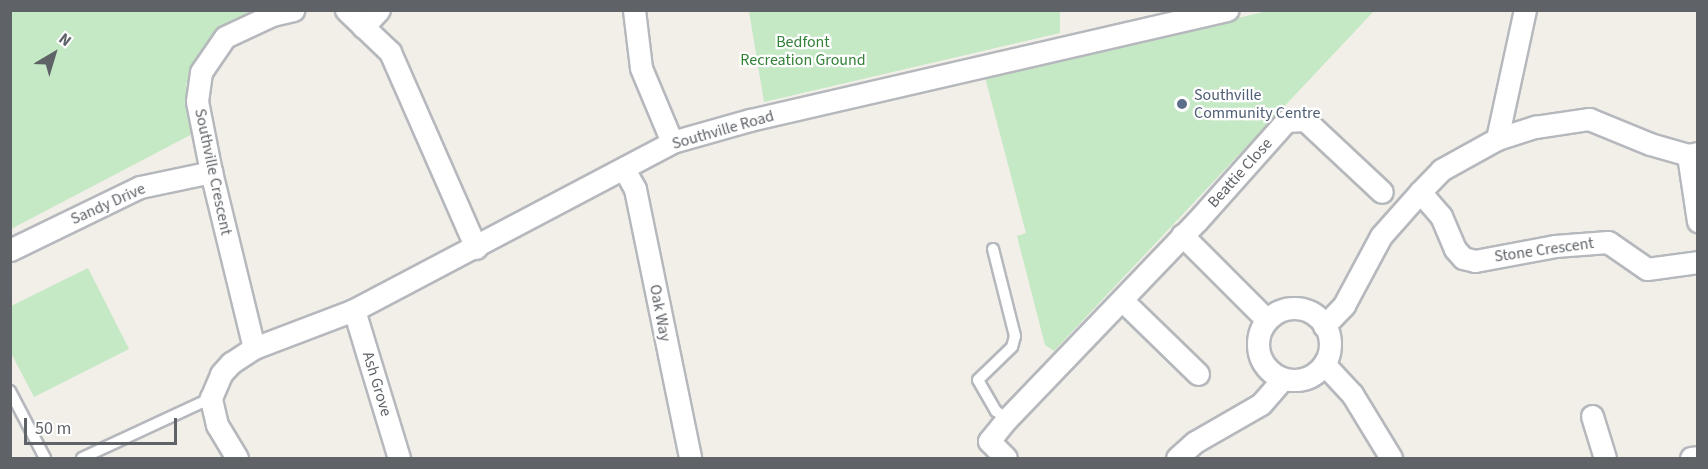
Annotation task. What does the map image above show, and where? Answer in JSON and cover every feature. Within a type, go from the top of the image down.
[{"type":"street","name":"Southville Crescent","points":[[254,348],[211,172],[197,101],[201,72],[225,37],[272,15],[293,10]]},
{"type":"street","points":[[346,10],[390,52],[476,248]]},
{"type":"street","points":[[363,27],[379,10]]},
{"type":"street","points":[[634,10],[641,68],[672,142]]},
{"type":"street","name":"Southville Road","points":[[211,398],[221,374],[231,363],[254,348],[354,310],[476,248],[672,142],[750,120],[1227,10]]},
{"type":"street","points":[[1497,139],[1524,10]]},
{"type":"street","points":[[1324,326],[1344,305],[1381,236],[1441,170],[1497,139],[1535,127],[1589,118],[1650,144],[1693,154],[1698,221]]},
{"type":"street","name":"Beattie Close","points":[[1006,459],[989,441],[1287,121],[1305,120],[1382,192]]},
{"type":"street","name":"Oak Way","points":[[624,169],[635,189],[690,459]]},
{"type":"street","name":"Sandy Drive","points":[[10,250],[140,187],[211,172]]},
{"type":"street","name":"Stone Crescent","points":[[1420,192],[1441,216],[1455,249],[1463,258],[1474,261],[1555,246],[1608,242],[1647,269],[1698,262]]},
{"type":"street","points":[[1182,235],[1267,320]]},
{"type":"street","points":[[1122,300],[1198,374]]},
{"type":"street","points":[[1297,309],[1308,312],[1324,326],[1330,345],[1324,364],[1306,379],[1283,379],[1272,374],[1259,354],[1257,342],[1267,320],[1276,313],[1297,309]]},
{"type":"street","name":"Ash Grove","points":[[354,310],[399,459]]},
{"type":"street","points":[[1324,364],[1352,394],[1387,456]]},
{"type":"street","points":[[1177,459],[1195,442],[1261,404],[1283,379]]},
{"type":"street","points":[[211,398],[217,425],[237,459]]},
{"type":"street","points":[[1592,416],[1605,459]]},
{"type":"street","points":[[1691,459],[1698,457]]},
{"type":"lane","points":[[993,249],[1015,336],[1012,347],[978,380],[996,411],[1007,420]]},
{"type":"lane","points":[[10,391],[45,459]]},
{"type":"lane","points":[[82,459],[211,398]]},
{"type":"green space","points":[[1272,10],[1374,11],[1054,351],[1045,345],[1017,236],[1026,233],[985,77]]},
{"type":"green space","points":[[11,11],[272,11],[228,27],[186,84],[198,131],[11,229]]},
{"type":"green space","name":"Bedfont Recreation Ground","points":[[749,11],[1060,11],[1060,33],[764,102]]},
{"type":"green space","points":[[88,268],[129,349],[34,397],[11,353],[11,306]]},
{"type":"place","name":"Southville Community Centre","points":[[1182,104]]}]
